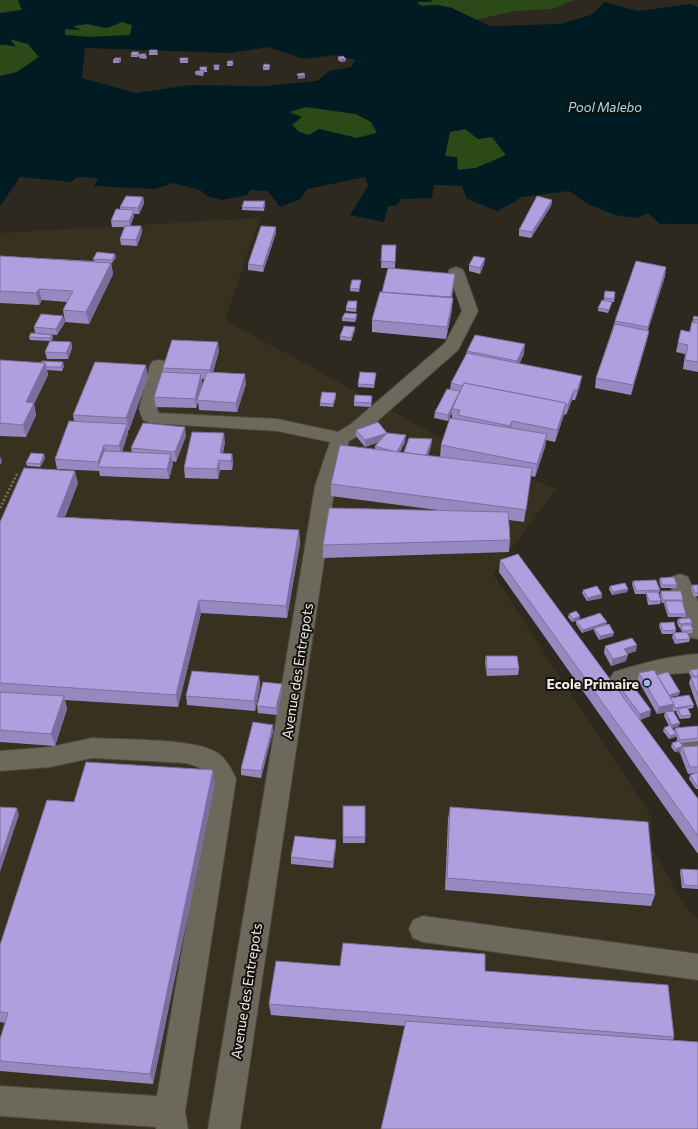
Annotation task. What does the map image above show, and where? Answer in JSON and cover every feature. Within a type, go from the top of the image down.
[{"type":"street","points":[[158,365],[148,409],[149,416],[156,419],[277,425],[341,438],[358,428],[452,346],[470,311],[456,272]]},
{"type":"street","name":"Avenue des Entrepots","points":[[224,1129],[325,486],[341,438]]},
{"type":"street","points":[[680,582],[693,605],[698,631]]},
{"type":"street","points":[[622,678],[670,664],[698,663]]},
{"type":"street","points":[[0,761],[50,757],[92,748],[186,752],[206,758],[217,767],[224,779],[171,1120],[0,1101]]},
{"type":"street","points":[[423,929],[698,966]]},
{"type":"path","points":[[0,508],[17,474]]},
{"type":"shaded area","points":[[260,218],[225,320],[459,448],[556,489],[493,574],[651,816],[652,849],[686,907],[698,919],[698,1129],[0,1129],[0,233]]},
{"type":"green space","points":[[0,0],[18,0],[22,10],[0,13]]},
{"type":"green space","points":[[431,0],[574,0],[553,9],[514,11],[475,20],[452,8],[437,5],[421,6],[417,2],[431,2]]},
{"type":"green space","points":[[122,22],[132,25],[130,35],[90,37],[65,35],[65,29],[79,30],[72,26],[87,24],[107,28]]},
{"type":"green space","points":[[9,39],[28,44],[39,57],[17,72],[0,76],[0,45],[15,46]]},
{"type":"green space","points":[[306,107],[356,114],[371,122],[377,133],[357,138],[319,129],[309,135],[299,132],[292,124],[301,117],[289,112]]},
{"type":"green space","points":[[465,129],[478,139],[492,137],[506,155],[476,168],[458,170],[445,156],[450,132]]},
{"type":"water","name":"Pool Malebo","points":[[18,0],[431,0],[432,2],[417,2],[421,6],[437,5],[452,8],[490,26],[560,24],[591,15],[605,2],[638,11],[691,4],[698,7],[698,224],[660,224],[648,213],[637,218],[615,215],[588,204],[569,191],[522,197],[498,211],[467,199],[462,186],[434,185],[432,198],[402,199],[395,206],[388,206],[384,222],[350,215],[368,186],[365,177],[307,189],[301,199],[280,207],[268,191],[250,190],[247,195],[222,200],[207,196],[200,190],[173,183],[155,189],[94,186],[98,178],[77,177],[71,182],[20,177],[0,206],[0,76],[17,72],[39,57],[28,44],[10,39],[16,47],[5,44],[0,45],[0,13],[22,10]],"holes":[[[122,22],[132,25],[130,35],[90,37],[65,35],[65,29],[81,30],[73,26],[87,24],[107,28]],[[268,47],[304,59],[335,55],[355,60],[351,67],[329,71],[317,81],[265,86],[190,85],[136,93],[82,78],[85,48],[231,53]],[[306,107],[356,114],[371,122],[377,133],[357,138],[319,129],[309,135],[299,132],[292,125],[302,117],[289,112]],[[465,129],[478,139],[492,137],[506,155],[476,168],[458,170],[457,157],[445,156],[450,132]]]},
{"type":"building","points":[[150,50],[157,50],[157,52],[149,52]]},
{"type":"building","points":[[132,52],[139,52],[137,55],[131,55]]},
{"type":"building","points":[[140,54],[146,54],[145,56],[139,56]]},
{"type":"building","points":[[343,56],[346,59],[341,59],[338,57]]},
{"type":"building","points":[[115,58],[121,58],[119,60],[113,60]]},
{"type":"building","points":[[180,58],[188,58],[188,60],[180,61]]},
{"type":"building","points":[[228,61],[233,61],[232,64],[227,63]]},
{"type":"building","points":[[264,64],[270,65],[269,67],[263,67]]},
{"type":"building","points":[[200,67],[207,67],[206,70],[200,70]]},
{"type":"building","points":[[196,71],[204,71],[203,73],[195,73]]},
{"type":"building","points":[[304,73],[305,75],[298,76],[297,74]]},
{"type":"building","points":[[126,196],[143,197],[138,208],[120,207]]},
{"type":"building","points":[[537,196],[552,200],[532,232],[519,230]]},
{"type":"building","points":[[244,201],[265,201],[263,208],[242,207]]},
{"type":"building","points":[[116,209],[134,210],[129,221],[111,221]]},
{"type":"building","points":[[125,226],[141,226],[136,240],[120,239]]},
{"type":"building","points":[[261,226],[276,227],[263,266],[248,264]]},
{"type":"building","points":[[382,245],[396,245],[395,262],[381,261]]},
{"type":"building","points":[[97,252],[115,254],[112,260],[93,259]]},
{"type":"building","points":[[0,256],[111,263],[86,312],[63,310],[73,291],[39,289],[36,293],[0,291]]},
{"type":"building","points":[[474,256],[485,258],[480,268],[469,265]]},
{"type":"building","points":[[636,261],[666,267],[648,327],[615,321]]},
{"type":"building","points":[[388,268],[455,274],[451,297],[382,292]]},
{"type":"building","points":[[352,280],[361,280],[359,289],[350,288]]},
{"type":"building","points":[[605,291],[615,292],[614,299],[604,298]]},
{"type":"building","points":[[380,292],[453,298],[447,327],[372,320]]},
{"type":"building","points":[[602,300],[612,302],[609,310],[598,308]]},
{"type":"building","points":[[348,301],[357,301],[356,309],[346,308]]},
{"type":"building","points":[[345,313],[357,314],[355,319],[342,318]]},
{"type":"building","points":[[41,314],[63,316],[56,329],[34,327]]},
{"type":"building","points":[[694,316],[698,317],[698,320],[693,319]]},
{"type":"building","points":[[692,322],[698,323],[698,362],[685,360],[688,345],[678,343],[681,330],[690,332]]},
{"type":"building","points":[[615,324],[649,331],[633,385],[596,378]]},
{"type":"building","points":[[344,326],[355,327],[351,338],[340,336]]},
{"type":"building","points":[[31,333],[52,335],[50,338],[29,337]]},
{"type":"building","points":[[475,335],[525,344],[517,361],[467,351]]},
{"type":"building","points":[[172,340],[218,342],[210,370],[163,368]]},
{"type":"building","points":[[50,341],[71,342],[66,353],[45,352]]},
{"type":"building","points":[[467,353],[582,376],[577,391],[574,390],[568,405],[566,405],[566,403],[464,383],[462,386],[451,383]]},
{"type":"building","points":[[0,360],[45,363],[26,402],[34,403],[23,425],[0,423]]},
{"type":"building","points":[[41,362],[63,362],[61,367],[46,367],[45,363]]},
{"type":"building","points":[[95,362],[146,365],[126,418],[73,415]]},
{"type":"building","points":[[162,372],[201,374],[195,399],[154,397]]},
{"type":"building","points":[[207,372],[245,374],[236,403],[197,400]]},
{"type":"building","points":[[360,372],[376,373],[374,385],[358,384]]},
{"type":"building","points":[[464,383],[566,403],[557,430],[512,421],[510,426],[458,415],[460,410],[452,409]]},
{"type":"building","points":[[447,389],[460,391],[448,415],[435,412]]},
{"type":"building","points":[[322,392],[336,393],[333,404],[320,403]]},
{"type":"building","points":[[355,395],[372,396],[371,403],[354,402]]},
{"type":"building","points":[[450,418],[547,434],[537,464],[441,445]]},
{"type":"building","points":[[69,421],[127,424],[119,446],[104,445],[98,462],[55,459]]},
{"type":"building","points":[[378,422],[387,433],[365,440],[356,430]]},
{"type":"building","points":[[143,423],[185,427],[175,452],[131,448]]},
{"type":"building","points":[[192,432],[224,433],[220,453],[232,454],[231,461],[219,460],[217,469],[184,468]]},
{"type":"building","points":[[387,433],[406,435],[397,452],[375,446]]},
{"type":"building","points":[[409,438],[432,439],[426,455],[404,452]]},
{"type":"building","points":[[340,445],[532,468],[526,510],[331,484]]},
{"type":"building","points":[[104,451],[171,454],[167,469],[98,467]]},
{"type":"building","points":[[31,453],[44,454],[40,464],[26,463]]},
{"type":"building","points":[[24,468],[75,471],[57,517],[299,530],[286,606],[199,600],[176,695],[0,683],[0,522]]},
{"type":"building","points":[[329,508],[508,512],[510,540],[323,545]]},
{"type":"building","points":[[518,554],[698,799],[698,836],[500,560]]},
{"type":"building","points":[[674,577],[677,585],[662,585],[660,578]]},
{"type":"building","points":[[656,580],[660,590],[636,591],[633,581]]},
{"type":"building","points":[[625,583],[628,589],[613,592],[610,586]]},
{"type":"building","points":[[692,585],[698,585],[698,593],[695,593]]},
{"type":"building","points":[[597,586],[602,594],[588,598],[583,590]]},
{"type":"building","points":[[661,591],[681,591],[683,600],[663,600]]},
{"type":"building","points":[[646,592],[658,592],[661,601],[649,601]]},
{"type":"building","points":[[665,601],[682,601],[686,614],[669,614]]},
{"type":"building","points":[[576,611],[580,616],[573,619],[569,614]]},
{"type":"building","points":[[600,613],[607,622],[583,630],[576,621]]},
{"type":"building","points":[[690,618],[692,623],[680,624],[678,619]]},
{"type":"building","points":[[674,622],[676,630],[663,631],[660,623]]},
{"type":"building","points":[[609,624],[614,633],[600,636],[594,628]]},
{"type":"building","points":[[681,625],[691,625],[693,630],[683,631]]},
{"type":"building","points":[[687,632],[690,639],[676,640],[673,633]]},
{"type":"building","points":[[632,638],[637,645],[624,649],[628,655],[613,659],[605,646]]},
{"type":"building","points":[[486,656],[517,656],[519,669],[487,669]]},
{"type":"building","points":[[698,669],[698,676],[694,676],[690,670]]},
{"type":"building","points":[[654,670],[674,704],[659,707],[639,673]]},
{"type":"building","points":[[192,671],[259,676],[254,701],[186,696]]},
{"type":"building","points":[[668,672],[680,692],[669,695],[657,675]]},
{"type":"building","points":[[691,677],[698,677],[698,696]]},
{"type":"building","points":[[627,678],[651,710],[640,714],[616,682]]},
{"type":"building","points":[[263,682],[282,684],[276,708],[257,706]]},
{"type":"building","points":[[0,692],[64,696],[51,734],[0,730]]},
{"type":"building","points":[[689,695],[694,705],[675,708],[670,698]]},
{"type":"building","points":[[687,707],[691,715],[681,716],[678,709]]},
{"type":"building","points":[[673,711],[680,723],[672,725],[665,712]]},
{"type":"building","points":[[253,722],[273,725],[261,771],[241,769]]},
{"type":"building","points":[[670,725],[676,734],[670,736],[664,728]]},
{"type":"building","points":[[697,726],[698,738],[680,740],[675,728]]},
{"type":"building","points":[[679,741],[683,746],[676,749],[672,743]]},
{"type":"building","points":[[698,746],[698,767],[690,767],[682,747]]},
{"type":"building","points":[[86,762],[213,770],[150,1074],[0,1061],[0,1039],[8,1013],[0,1012],[0,945],[47,800],[74,802]]},
{"type":"building","points":[[698,772],[698,786],[697,786],[690,775]]},
{"type":"building","points":[[343,806],[365,806],[365,837],[343,837]]},
{"type":"building","points":[[0,807],[17,808],[0,859]]},
{"type":"building","points":[[450,807],[648,822],[655,895],[447,878]]},
{"type":"building","points":[[295,836],[336,840],[333,862],[291,857]]},
{"type":"building","points":[[681,869],[698,870],[698,886],[684,885]]},
{"type":"building","points":[[343,943],[485,954],[485,971],[668,985],[674,1037],[269,1004],[276,961],[340,966]]},
{"type":"building","points":[[406,1021],[698,1042],[698,1129],[381,1129]]},
{"type":"place","name":"Ecole Primaire","points":[[647,683]]}]
